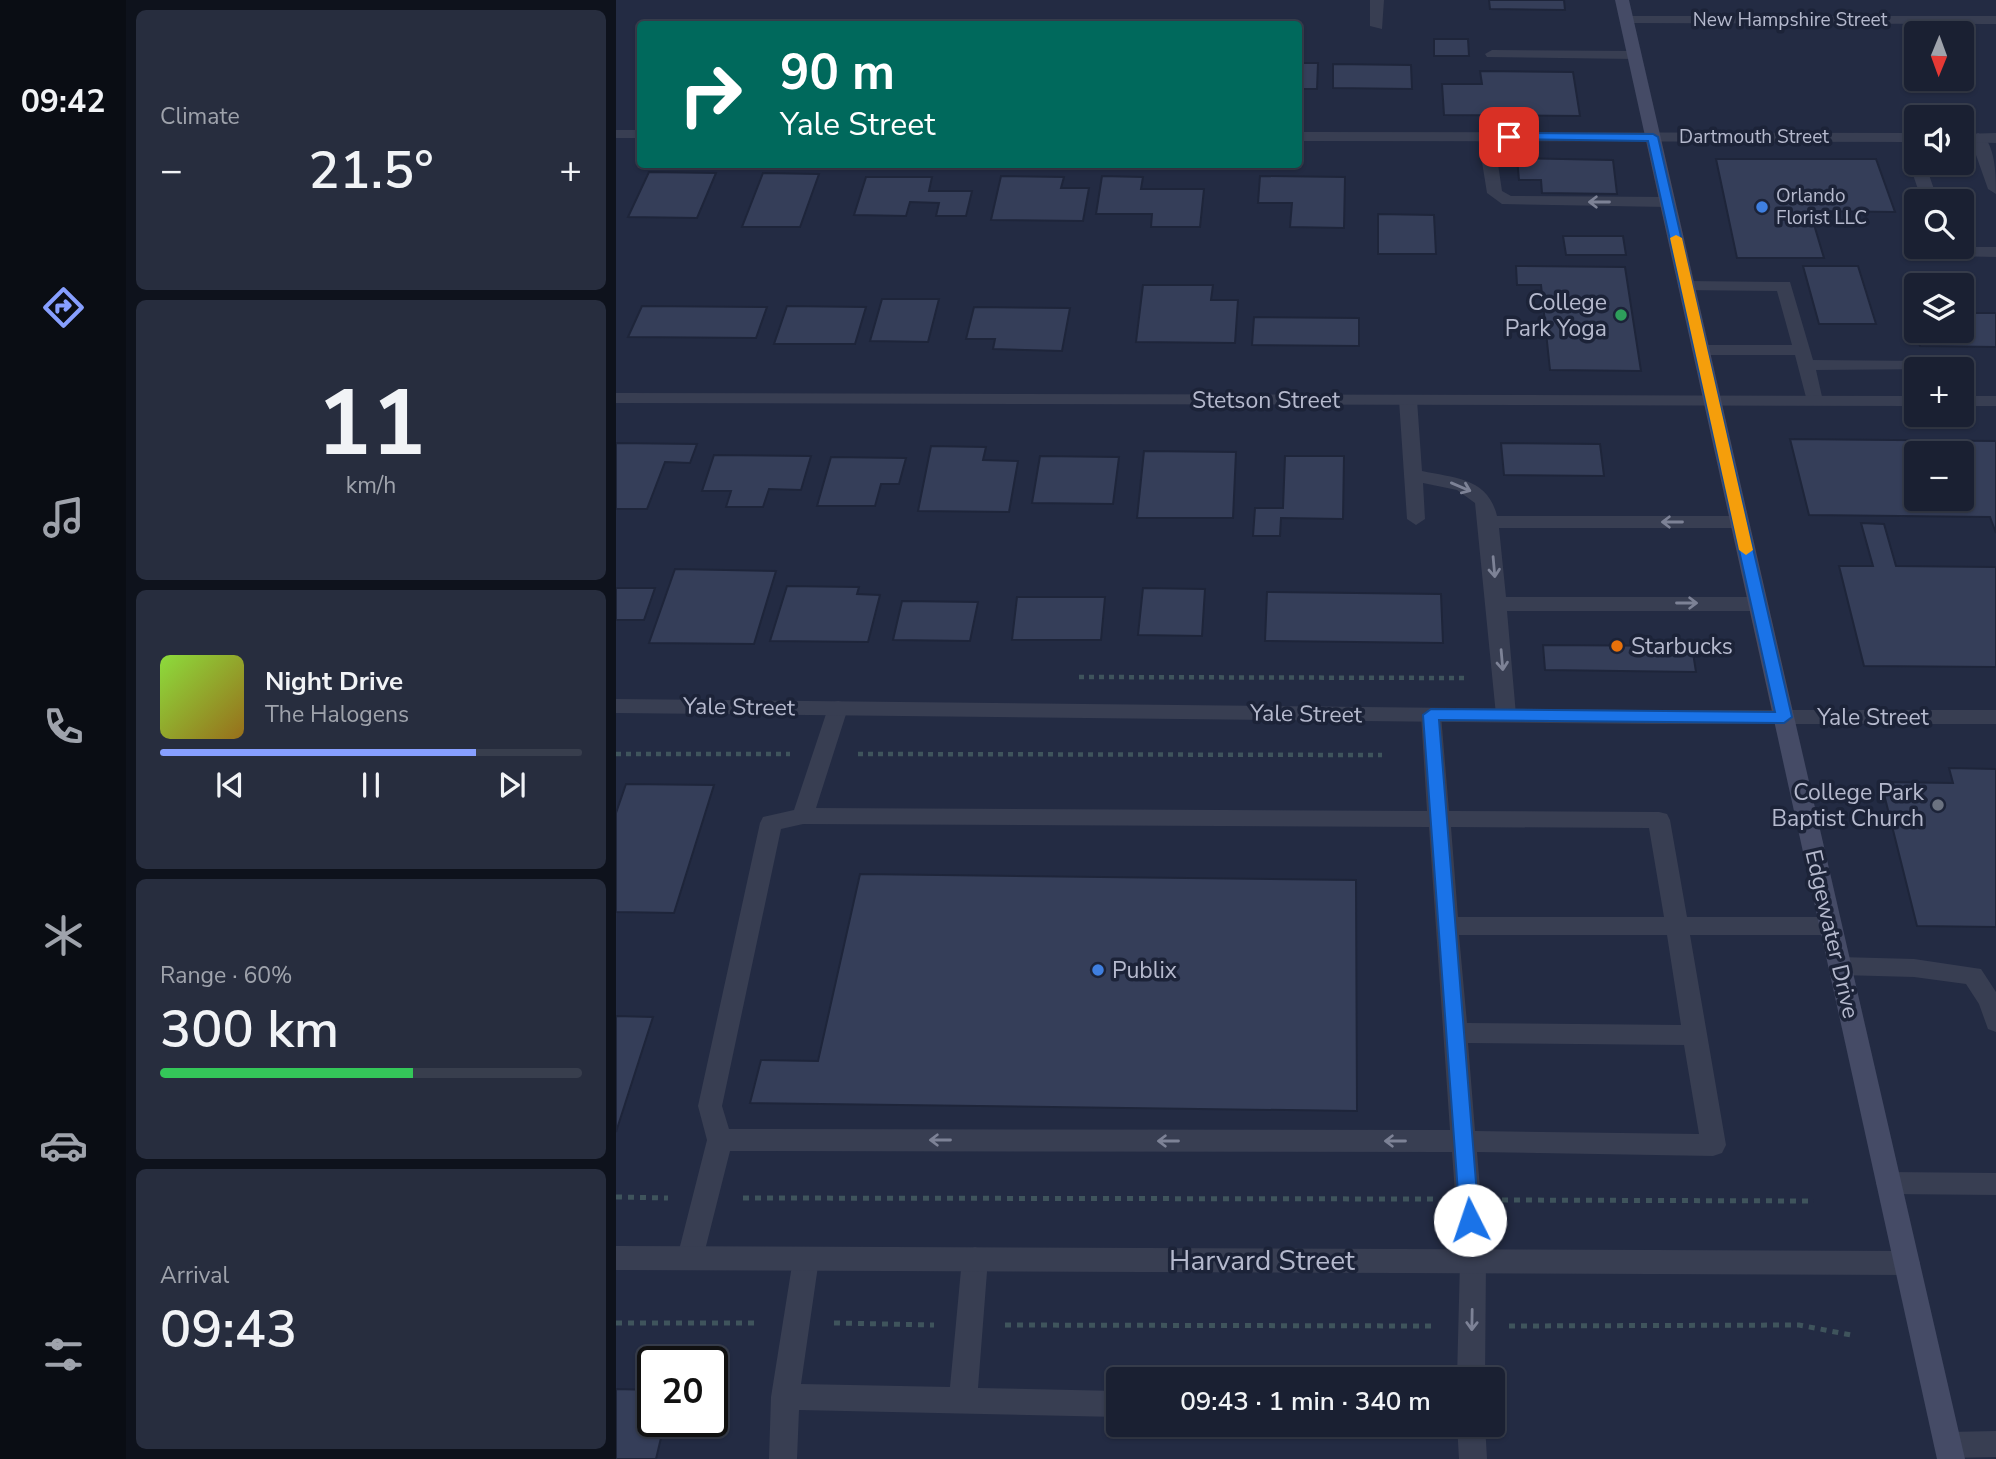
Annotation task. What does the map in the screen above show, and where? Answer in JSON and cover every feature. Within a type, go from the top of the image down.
[{"type":"street","points":[[1377,0],[1377,26]]},
{"type":"street","name":"Edgewater Drive","points":[[1622,0],[1950,1452]]},
{"type":"street","name":"New Hampshire Street","points":[[1627,19],[1996,20]]},
{"type":"street","points":[[1492,54],[1634,55]]},
{"type":"street","points":[[616,134],[637,134]]},
{"type":"street","name":"Dartmouth Street","points":[[1302,136],[1904,138]]},
{"type":"street","points":[[1486,137],[1495,193],[1508,201],[1667,202]]},
{"type":"street","points":[[1974,138],[1996,138]]},
{"type":"street","points":[[1974,146],[1996,190]]},
{"type":"street","points":[[1974,252],[1996,252]]},
{"type":"street","points":[[1686,286],[1784,286],[1814,401]]},
{"type":"street","points":[[1701,350],[1904,364]]},
{"type":"street","name":"Stetson Street","points":[[616,398],[1904,401]]},
{"type":"street","points":[[1408,400],[1416,519]]},
{"type":"street","points":[[1974,401],[1996,401]]},
{"type":"street","points":[[1413,475],[1463,485],[1484,500],[1489,522],[1506,715]]},
{"type":"street","points":[[1489,522],[1740,522]]},
{"type":"street","points":[[1497,604],[1759,604]]},
{"type":"street","name":"Yale Street","points":[[616,706],[1431,715],[1996,717]]},
{"type":"street","points":[[803,816],[838,708]]},
{"type":"street","points":[[1431,715],[1436,817],[1473,1261],[1471,1367]]},
{"type":"street","points":[[690,1258],[720,1140],[710,1106],[771,823],[803,816],[1659,820],[1713,1145],[1463,1141],[720,1140]]},
{"type":"street","points":[[1446,926],[1830,926]]},
{"type":"street","points":[[1839,966],[1914,968],[1973,976],[1990,1002],[1996,1022]]},
{"type":"street","points":[[1455,1033],[1695,1035]]},
{"type":"street","points":[[1889,1183],[1996,1184]]},
{"type":"street","name":"Harvard Street","points":[[616,1258],[1907,1263]]},
{"type":"street","points":[[783,1459],[785,1397],[806,1259]]},
{"type":"street","points":[[963,1401],[975,1259]]},
{"type":"street","points":[[785,1397],[1106,1404]]},
{"type":"street","points":[[1472,1437],[1473,1459]]},
{"type":"street","points":[[1950,1452],[1996,1444]]},
{"type":"path","points":[[616,754],[1382,755]]},
{"type":"path","points":[[616,1197],[1814,1201]]},
{"type":"path","points":[[616,1323],[1799,1325],[1851,1335]]},
{"type":"building","points":[[1489,0],[1564,0],[1565,10],[1490,9]]},
{"type":"building","points":[[1434,39],[1468,39],[1469,56],[1434,56]]},
{"type":"building","points":[[1302,63],[1318,63],[1317,89],[1302,89]]},
{"type":"building","points":[[1333,64],[1411,65],[1412,89],[1333,88]]},
{"type":"building","points":[[1480,71],[1573,72],[1580,116],[1444,115],[1442,84],[1482,84]]},
{"type":"building","points":[[1517,158],[1613,160],[1617,194],[1542,193],[1541,180],[1519,180]]},
{"type":"building","points":[[1716,159],[1876,159],[1895,212],[1810,211],[1824,258],[1737,258]]},
{"type":"building","points":[[649,172],[716,173],[697,218],[628,217]]},
{"type":"building","points":[[763,173],[819,174],[800,227],[742,227]]},
{"type":"building","points":[[1001,176],[1064,177],[1061,188],[1089,188],[1083,221],[991,220]]},
{"type":"building","points":[[1102,176],[1143,177],[1141,189],[1204,189],[1200,227],[1151,227],[1152,214],[1096,214]]},
{"type":"building","points":[[1260,176],[1345,177],[1344,228],[1290,227],[1292,203],[1258,203]]},
{"type":"building","points":[[866,177],[932,177],[929,191],[972,191],[966,216],[936,216],[939,203],[910,202],[906,216],[854,215]]},
{"type":"building","points":[[1378,214],[1434,215],[1436,254],[1378,254]]},
{"type":"building","points":[[1563,236],[1623,236],[1626,255],[1566,255]]},
{"type":"building","points":[[1516,266],[1625,267],[1641,371],[1550,370],[1541,285],[1517,285]]},
{"type":"building","points":[[1803,266],[1858,266],[1876,324],[1819,324]]},
{"type":"building","points":[[1143,285],[1213,285],[1211,300],[1238,300],[1235,343],[1136,342]]},
{"type":"building","points":[[882,299],[939,299],[928,342],[870,341]]},
{"type":"building","points":[[642,306],[767,307],[756,338],[628,337]]},
{"type":"building","points":[[787,306],[866,307],[855,344],[774,344]]},
{"type":"building","points":[[974,307],[1070,308],[1062,351],[993,349],[995,339],[966,339]]},
{"type":"building","points":[[1974,313],[1996,313],[1996,347],[1920,346],[1919,343],[1974,343]]},
{"type":"building","points":[[1254,317],[1359,318],[1359,346],[1252,345]]},
{"type":"building","points":[[1790,439],[1996,441],[1996,533],[1990,517],[1809,515]]},
{"type":"building","points":[[616,443],[697,444],[690,463],[665,462],[647,509],[616,509]]},
{"type":"building","points":[[1501,443],[1600,444],[1604,476],[1504,475]]},
{"type":"building","points":[[931,446],[986,447],[983,460],[1018,461],[1009,512],[918,511]]},
{"type":"building","points":[[1144,451],[1236,452],[1233,518],[1137,518]]},
{"type":"building","points":[[714,455],[811,456],[801,490],[769,489],[763,507],[726,507],[731,491],[702,491]]},
{"type":"building","points":[[1040,456],[1119,457],[1113,504],[1032,503]]},
{"type":"building","points":[[1285,456],[1344,456],[1343,519],[1281,518],[1280,536],[1253,536],[1255,508],[1283,508]]},
{"type":"building","points":[[831,457],[906,458],[899,484],[881,484],[875,506],[817,506]]},
{"type":"building","points":[[1861,523],[1884,524],[1896,566],[1996,567],[1996,667],[1864,666],[1839,566],[1873,566]]},
{"type":"building","points":[[675,569],[776,571],[754,644],[649,643]]},
{"type":"building","points":[[787,586],[859,587],[857,594],[880,595],[868,642],[770,641]]},
{"type":"building","points":[[616,588],[655,588],[644,620],[616,620]]},
{"type":"building","points":[[1143,588],[1205,589],[1202,636],[1138,635]]},
{"type":"building","points":[[1267,592],[1441,594],[1443,643],[1265,641]]},
{"type":"building","points":[[1017,597],[1105,597],[1101,640],[1012,640]]},
{"type":"building","points":[[902,601],[978,602],[970,641],[893,640]]},
{"type":"building","points":[[1543,645],[1692,646],[1696,672],[1545,670]]},
{"type":"building","points":[[1949,768],[1996,769],[1996,927],[1917,926],[1881,782],[1953,783]]},
{"type":"building","points":[[626,784],[714,785],[674,913],[616,912],[616,813]]},
{"type":"building","name":"Publix","points":[[860,874],[1356,880],[1357,1111],[750,1103],[761,1060],[818,1061]]},
{"type":"building","points":[[616,1016],[653,1017],[616,1132]]},
{"type":"building","points":[[616,1389],[637,1390],[637,1437],[661,1437],[656,1459],[616,1459]]},
{"type":"slow traffic","points":[[1676,238],[1746,550]]},
{"type":"place","name":"Orlando Florist LLC","points":[[1762,207]]},
{"type":"place","name":"College Park Yoga","points":[[1621,315]]},
{"type":"place","name":"Starbucks","points":[[1617,646]]},
{"type":"place","name":"College Park Baptist Church","points":[[1938,805]]},
{"type":"place","name":"Publix","points":[[1098,970]]},
{"type":"route","points":[[1470,1220],[1436,817],[1431,715],[1784,717],[1653,137],[1509,137]]}]
